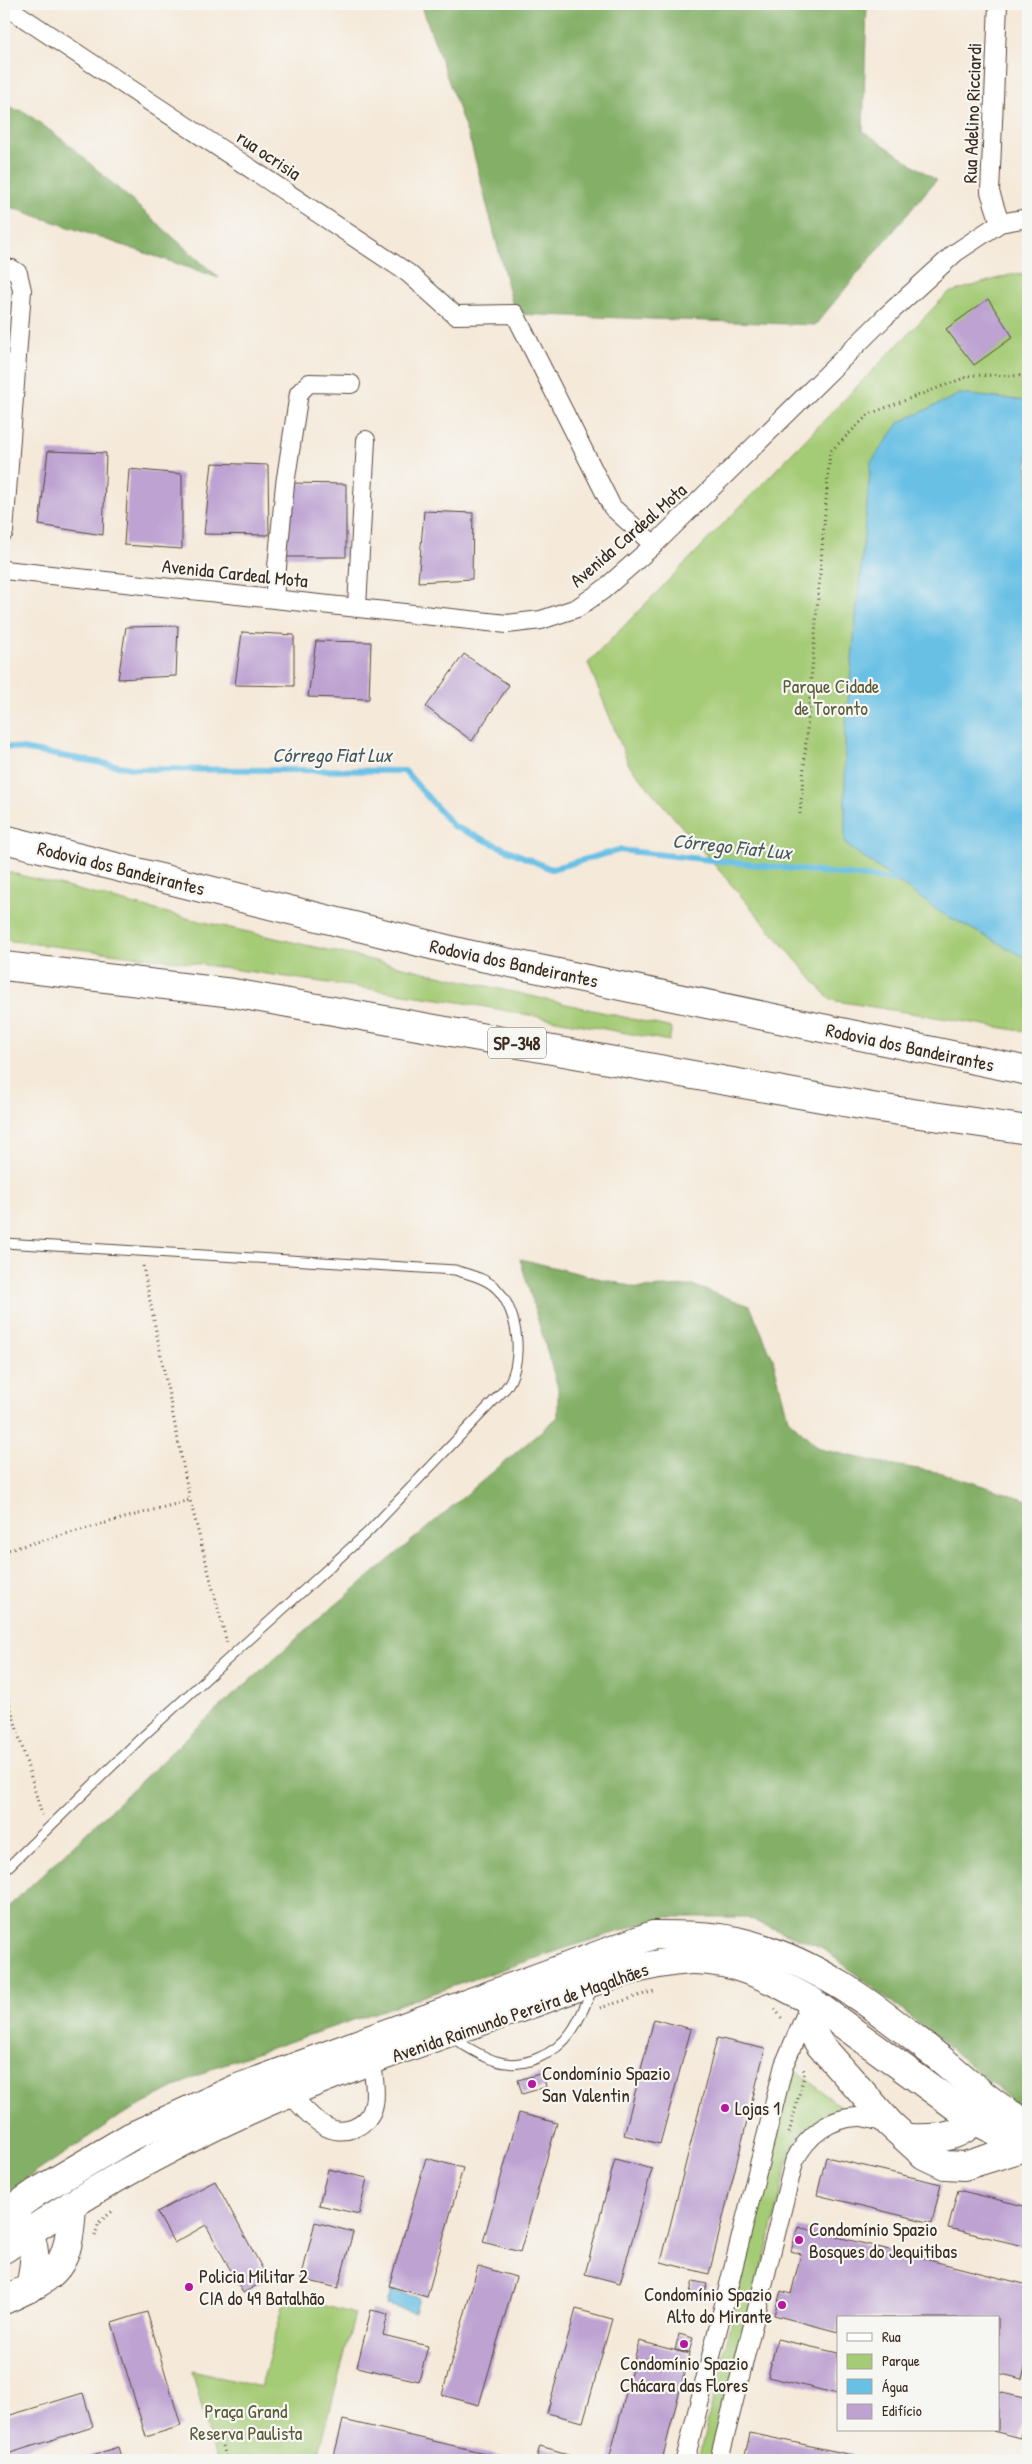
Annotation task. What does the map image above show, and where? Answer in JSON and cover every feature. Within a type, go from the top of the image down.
[{"type":"main road","name":"Rodovia dos Bandeirantes","points":[[4,839],[467,954],[1028,1071]]},
{"type":"main road","name":"SP-348","points":[[4,966],[233,993],[872,1107],[1028,1130]]},
{"type":"main road","name":"Avenida Raimundo Pereira de Magalhães","points":[[4,2215],[37,2192],[130,2137],[238,2088],[653,1935],[695,1935],[736,1941],[802,1963],[840,1983],[882,2012],[992,2100],[1028,2123]]},
{"type":"main road","name":"Avenida Raimundo Pereira de Magalhães","points":[[4,2249],[72,2204],[172,2148],[244,2112],[289,2093],[444,2034],[596,1982],[647,1967],[690,1960],[722,1962],[759,1974],[810,2001],[976,2122],[1028,2146]]},
{"type":"main road","points":[[840,1983],[824,1990],[810,2001],[811,2030],[820,2045],[898,2131],[924,2155],[945,2165],[964,2166],[1028,2146]]},
{"type":"main road","points":[[898,2131],[940,2139],[957,2135],[976,2122],[992,2100]]},
{"type":"main road","points":[[4,2300],[49,2278],[62,2264],[71,2239],[72,2204]]},
{"type":"main road","points":[[4,2215],[29,2232],[36,2259],[30,2288]]},
{"type":"street","name":"Rua Adelino Ricciardi","points":[[998,4],[990,192],[1000,223]]},
{"type":"street","name":"rua ocrisia","points":[[4,5],[408,273],[455,315],[516,314],[612,507],[654,545]]},
{"type":"street","name":"Avenida Cardeal Mota","points":[[4,570],[506,624],[541,620],[576,608],[603,590],[654,545],[885,317],[955,253],[1000,223],[1028,218]]},
{"type":"street","points":[[4,532],[7,446],[22,290],[18,273],[8,268]]},
{"type":"street","points":[[274,598],[285,484],[300,393],[309,383],[351,384]]},
{"type":"street","points":[[357,607],[366,440]]},
{"type":"street","points":[[685,2460],[784,2065],[810,2001]]},
{"type":"street","points":[[289,2093],[321,2125],[331,2130],[351,2130],[366,2120],[374,2104],[372,2061]]},
{"type":"street","points":[[719,2460],[794,2162],[801,2147],[809,2138],[821,2130],[844,2119],[863,2118],[898,2131]]},
{"type":"lane","points":[[4,1243],[140,1253],[455,1270],[487,1280],[503,1297],[510,1312],[518,1352],[516,1371],[510,1383],[368,1532],[231,1656],[4,1871]]},
{"type":"lane","points":[[444,2034],[496,2061],[510,2064],[540,2057],[560,2044],[572,2032],[596,1982]]},
{"type":"path","points":[[800,814],[830,452],[869,414],[972,375],[1028,376]]},
{"type":"path","points":[[140,1253],[190,1500],[231,1656]]},
{"type":"path","points":[[4,1551],[190,1500]]},
{"type":"path","points":[[4,1685],[46,1830]]},
{"type":"path","points":[[222,2446],[227,2460]]},
{"type":"green space","points":[[421,4],[867,4],[863,131],[936,180],[815,325],[515,314],[472,147]]},
{"type":"green space","points":[[4,106],[25,112],[68,144],[219,278],[4,205]]},
{"type":"green space","name":"Parque Cidade de Toronto","points":[[1013,274],[1028,275],[1028,1032],[830,1000],[629,765],[588,663],[948,293]]},
{"type":"green space","points":[[4,871],[191,919],[672,1028],[669,1041],[459,1002],[184,962],[4,940]]},
{"type":"green space","points":[[520,1259],[638,1288],[694,1286],[750,1306],[773,1359],[788,1419],[820,1449],[882,1463],[942,1473],[1028,1500],[1028,2111],[1012,2101],[940,2040],[821,1947],[744,1917],[664,1917],[557,1951],[215,2067],[118,2117],[4,2194],[4,1911],[199,1726],[305,1631],[558,1417],[558,1388]]},
{"type":"green space","points":[[793,2068],[846,2111],[821,2118],[808,2126],[792,2147],[715,2460],[698,2460]]},
{"type":"green space","name":"Praça Grand Reserva Paulista","points":[[286,2295],[355,2314],[317,2460],[216,2460],[192,2371],[261,2387]]},
{"type":"water","points":[[960,394],[1028,401],[1028,959],[940,912],[845,844],[845,733],[871,462],[900,422]]},
{"type":"water","points":[[392,2290],[419,2298],[415,2313],[387,2305]]},
{"type":"building","points":[[988,299],[1013,337],[974,365],[946,329]]},
{"type":"building","points":[[48,451],[106,453],[103,535],[39,525]]},
{"type":"building","points":[[212,463],[268,465],[269,535],[204,534]]},
{"type":"building","points":[[129,469],[182,474],[182,549],[124,545]]},
{"type":"building","points":[[289,483],[346,484],[346,557],[283,557]]},
{"type":"building","points":[[424,511],[473,513],[472,579],[418,582]]},
{"type":"building","points":[[178,626],[176,676],[118,679],[126,627]]},
{"type":"building","points":[[242,632],[294,635],[294,686],[235,685]]},
{"type":"building","points":[[316,641],[371,642],[369,699],[308,697]]},
{"type":"building","points":[[464,654],[509,685],[472,741],[426,707]]},
{"type":"building","points":[[654,2019],[691,2029],[660,2144],[624,2135]]},
{"type":"building","name":"Lojas 1","points":[[717,2038],[765,2049],[709,2274],[661,2262]]},
{"type":"building","name":"Condomínio Spazio San Valentin","points":[[543,2073],[546,2087],[522,2094],[518,2080]]},
{"type":"building","points":[[519,2113],[557,2123],[520,2252],[483,2242]]},
{"type":"building","points":[[826,2157],[941,2184],[932,2223],[817,2195]]},
{"type":"building","points":[[426,2158],[463,2168],[427,2297],[389,2286]]},
{"type":"building","points":[[615,2159],[652,2169],[620,2283],[585,2274]]},
{"type":"building","points":[[328,2169],[367,2178],[359,2214],[319,2205]]},
{"type":"building","points":[[215,2181],[268,2279],[243,2293],[206,2225],[174,2243],[157,2212]]},
{"type":"building","points":[[958,2190],[1028,2207],[1028,2247],[948,2228]]},
{"type":"building","points":[[315,2222],[353,2232],[338,2288],[301,2279]]},
{"type":"building","points":[[798,2227],[1028,2285],[1028,2355],[1022,2379],[1000,2374],[1000,2316],[837,2316],[837,2332],[774,2315],[781,2291],[791,2294],[801,2254],[791,2251]]},
{"type":"building","points":[[478,2266],[516,2277],[479,2405],[442,2395]]},
{"type":"building","points":[[693,2281],[707,2284],[703,2300],[689,2296]]},
{"type":"building","points":[[576,2309],[612,2319],[583,2422],[547,2413]]},
{"type":"building","points":[[371,2310],[388,2314],[383,2335],[428,2346],[419,2381],[357,2367]]},
{"type":"building","points":[[147,2312],[181,2426],[146,2437],[112,2323]]},
{"type":"building","name":"Condomínio Spazio Chácara das Flores","points":[[679,2334],[693,2338],[689,2353],[675,2350]]},
{"type":"building","points":[[777,2339],[837,2353],[837,2394],[768,2377]]},
{"type":"building","points":[[639,2341],[689,2354],[662,2460],[609,2460]]},
{"type":"building","points":[[1000,2392],[1028,2399],[1020,2438],[997,2432],[1000,2432]]},
{"type":"building","points":[[83,2393],[93,2427],[4,2455],[4,2417]]},
{"type":"building","points":[[343,2420],[502,2457],[501,2460],[333,2460]]},
{"type":"building","points":[[750,2433],[862,2457],[861,2460],[744,2460]]},
{"type":"building","points":[[540,2446],[575,2456],[574,2460],[536,2460]]},
{"type":"building","points":[[118,2447],[122,2460],[77,2460]]},
{"type":"waterway","name":"Córrego Fiat Lux","points":[[4,746],[137,769],[405,771],[453,826],[551,869],[619,850],[894,880]]},
{"type":"place","name":"Condomínio Spazio San Valentin","points":[[532,2084]]},
{"type":"place","name":"Lojas 1","points":[[725,2108]]},
{"type":"place","name":"Condomínio Spazio Bosques do Jequitibas","points":[[799,2240]]},
{"type":"place","name":"Policia Militar 2 CIA do 49 Batalhão","points":[[189,2287]]},
{"type":"place","name":"Condomínio Spazio Alto do Mirante","points":[[782,2305]]},
{"type":"place","name":"Condomínio Spazio Chácara das Flores","points":[[684,2344]]}]
